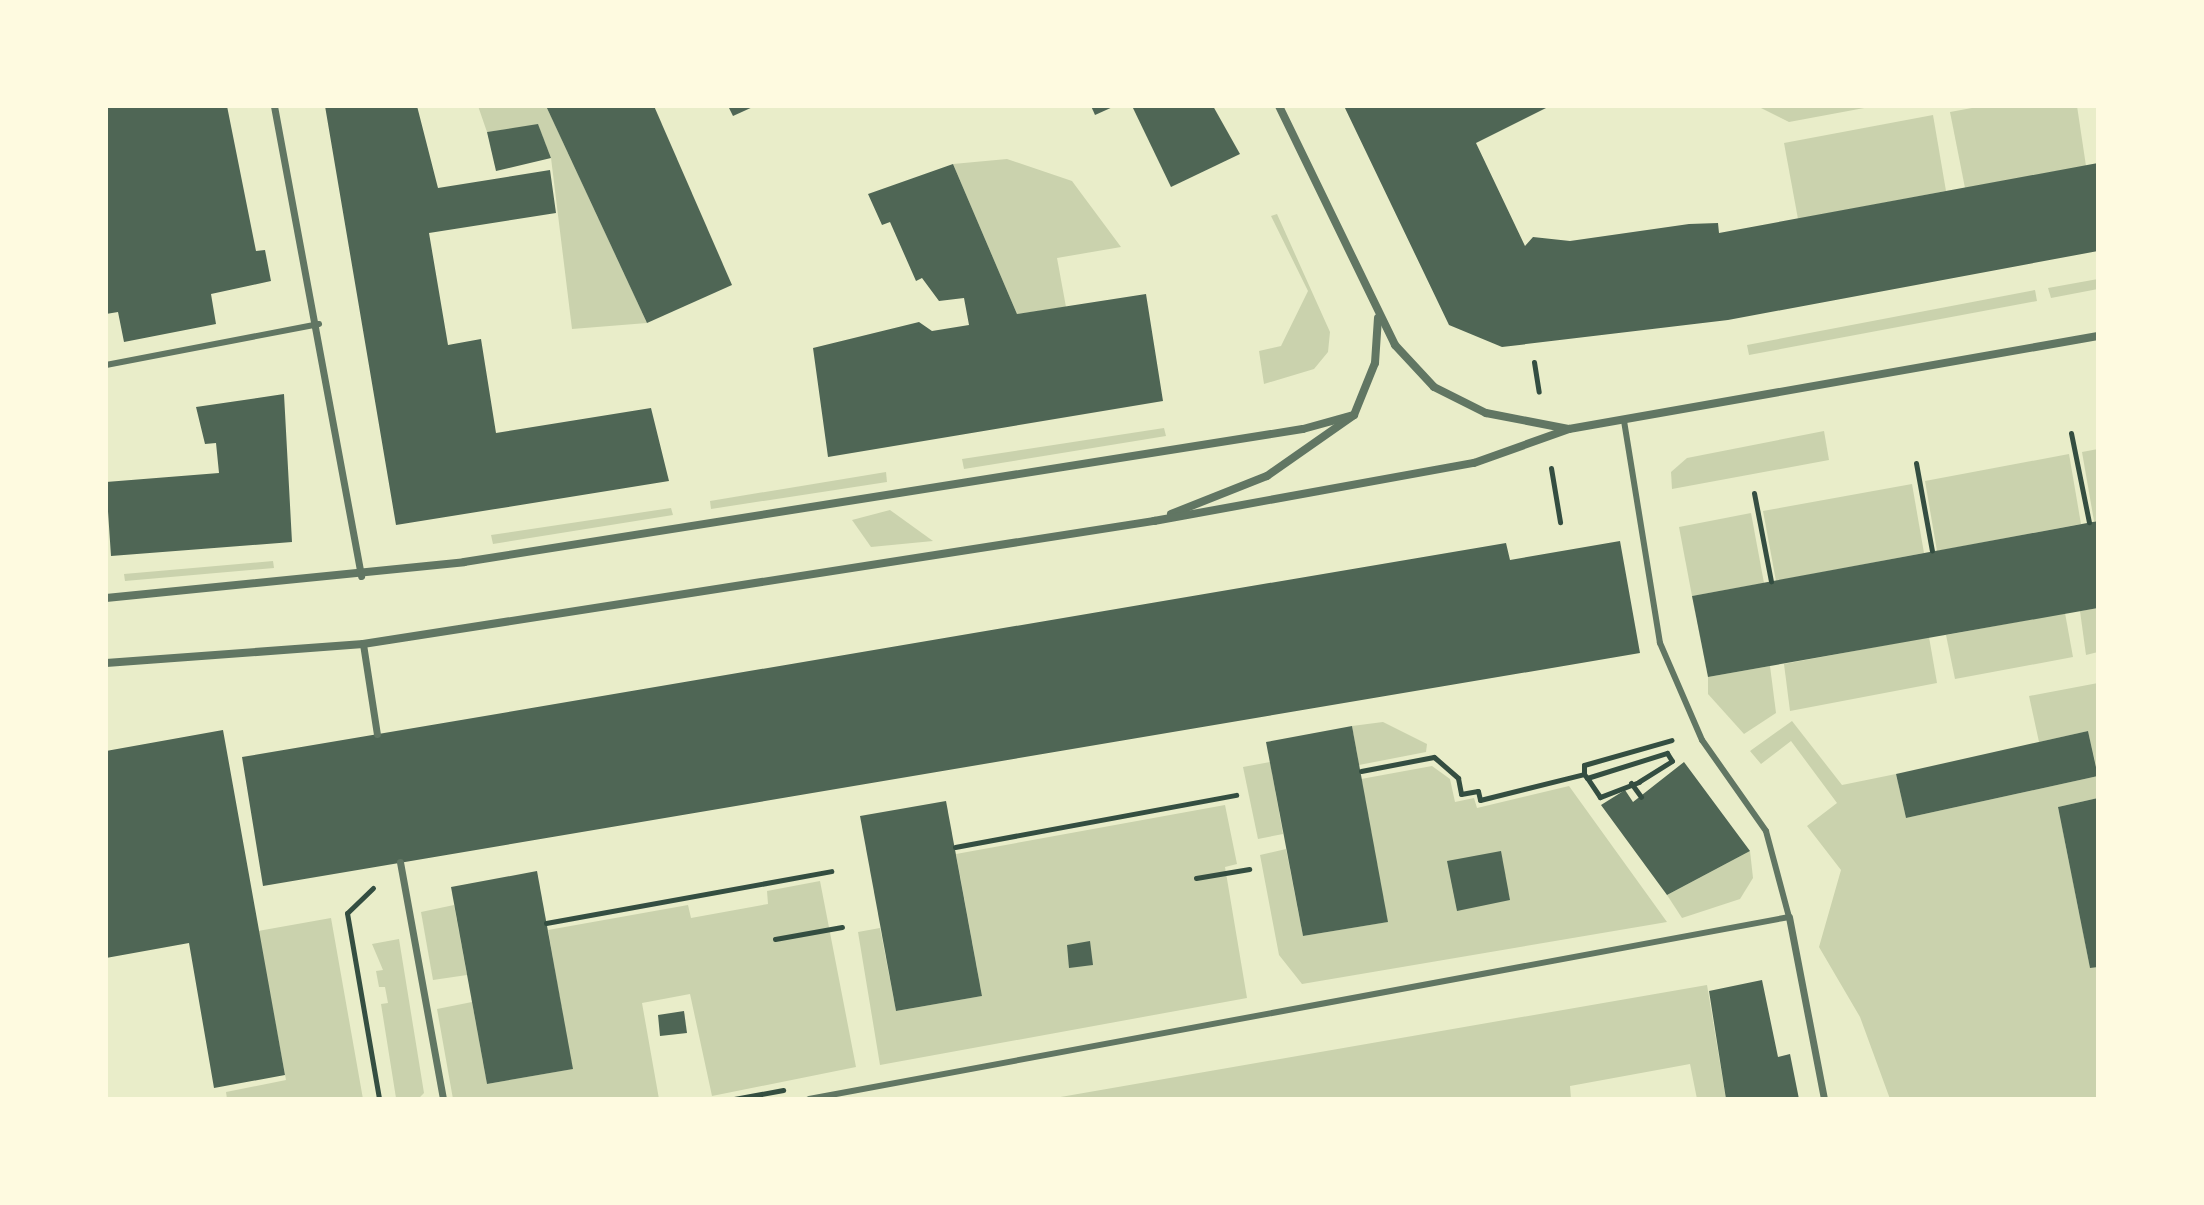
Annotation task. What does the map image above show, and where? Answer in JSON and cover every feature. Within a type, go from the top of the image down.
[{"type":"street","points":[[274,106],[319,324],[361,576]]},
{"type":"street","points":[[1279,106],[1378,318],[1434,387],[1486,413],[1569,429]]},
{"type":"street","points":[[1154,521],[1267,476],[1354,415],[1375,363],[1378,318]]},
{"type":"street","points":[[106,663],[363,644],[1154,521],[1474,463],[1569,429],[2098,336]]},
{"type":"street","points":[[106,598],[361,576],[1303,429],[1354,415]]},
{"type":"street","points":[[363,644],[377,734]]},
{"type":"street","points":[[400,862],[443,1099]]},
{"type":"street","points":[[1789,917],[1824,1099]]},
{"type":"lane","points":[[106,365],[319,324]]},
{"type":"lane","points":[[809,1099],[1789,917],[1766,831],[1702,740],[1660,643],[1624,420]]},
{"type":"path","points":[[1534,362],[1540,401]]},
{"type":"path","points":[[2071,433],[2089,522]]},
{"type":"path","points":[[1916,463],[1932,551]]},
{"type":"path","points":[[1551,466],[1560,522]]},
{"type":"path","points":[[1754,493],[1771,581]]},
{"type":"path","points":[[1670,725],[1674,739],[1682,750]]},
{"type":"path","points":[[1361,771],[1434,757],[1458,778],[1461,794],[1478,791],[1480,800],[1586,776],[1667,753],[1672,761],[1600,797],[1586,776],[1584,765],[1674,739]]},
{"type":"path","points":[[1631,783],[1641,797]]},
{"type":"path","points":[[955,847],[1236,795]]},
{"type":"path","points":[[379,1099],[347,913],[400,862]]},
{"type":"path","points":[[1196,878],[1249,869]]},
{"type":"path","points":[[546,923],[831,871]]},
{"type":"path","points":[[775,939],[842,927]]},
{"type":"path","points":[[734,1099],[793,1088]]},
{"type":"green space","points":[[478,106],[546,106],[647,323],[572,329],[551,158],[538,125],[487,132]]},
{"type":"green space","points":[[1757,106],[1875,106],[1789,122]]},
{"type":"green space","points":[[1983,106],[2077,106],[2086,166],[1965,188],[1950,112]]},
{"type":"green space","points":[[1933,115],[1946,191],[1798,219],[1784,143]]},
{"type":"green space","points":[[1007,159],[1072,181],[1121,247],[1057,258],[1066,307],[1017,314],[953,164]]},
{"type":"green space","points":[[1277,214],[1330,332],[1328,352],[1314,369],[1264,384],[1259,351],[1281,346],[1308,291],[1271,216]]},
{"type":"green space","points":[[2098,279],[2098,289],[2051,298],[2048,288]]},
{"type":"green space","points":[[2035,290],[2037,301],[1749,355],[1747,345]]},
{"type":"green space","points":[[1164,428],[1166,436],[964,469],[962,459]]},
{"type":"green space","points":[[1824,431],[1829,460],[1672,489],[1671,472],[1687,458]]},
{"type":"green space","points":[[2098,449],[2098,521],[2094,521],[2082,452]]},
{"type":"green space","points":[[2069,454],[2081,524],[1937,551],[1925,481]]},
{"type":"green space","points":[[886,472],[887,482],[711,509],[710,501]]},
{"type":"green space","points":[[1912,484],[1924,553],[1776,581],[1763,511]]},
{"type":"green space","points":[[671,508],[673,515],[493,544],[491,535]]},
{"type":"green space","points":[[890,510],[933,541],[871,547],[852,520]]},
{"type":"green space","points":[[1751,513],[1764,583],[1692,596],[1679,527]]},
{"type":"green space","points":[[273,561],[274,568],[125,581],[124,574]]},
{"type":"green space","points":[[2098,608],[2098,652],[2086,655],[2080,611]]},
{"type":"green space","points":[[2065,613],[2073,657],[1955,679],[1946,635]]},
{"type":"green space","points":[[1929,637],[1937,683],[1790,711],[1784,664]]},
{"type":"green space","points":[[1770,666],[1776,713],[1744,734],[1708,694],[1708,677]]},
{"type":"green space","points":[[2098,683],[2098,774],[2088,731],[2039,742],[2029,696]]},
{"type":"green space","points":[[1792,721],[1842,785],[1896,774],[1906,818],[2098,776],[2098,798],[2058,807],[2090,967],[2098,967],[2098,1099],[1890,1099],[1860,1017],[1819,947],[1841,870],[1807,826],[1837,803],[1791,741],[1761,764],[1750,751]]},
{"type":"green space","points":[[1383,722],[1427,744],[1426,752],[1359,765],[1352,726]]},
{"type":"green space","points":[[1270,762],[1283,834],[1258,839],[1243,767]]},
{"type":"green space","points":[[1432,766],[1450,779],[1455,802],[1474,798],[1477,808],[1569,786],[1667,922],[1302,984],[1279,955],[1260,855],[1286,849],[1303,936],[1387,922],[1361,779]]},
{"type":"green space","points":[[1225,805],[1237,864],[1225,867],[1247,998],[880,1065],[858,932],[880,928],[896,1011],[982,996],[956,854]]},
{"type":"green space","points":[[1750,851],[1753,878],[1740,899],[1682,918],[1667,895]]},
{"type":"green space","points":[[820,881],[856,1067],[712,1096],[690,994],[642,1003],[659,1099],[453,1099],[437,1009],[472,1002],[487,1084],[572,1069],[548,930],[688,905],[691,918],[768,904],[767,891]]},
{"type":"green space","points":[[454,905],[467,975],[433,980],[421,912]]},
{"type":"green space","points":[[331,918],[363,1099],[227,1099],[226,1092],[286,1080],[258,931]]},
{"type":"green space","points":[[399,939],[424,1093],[418,1099],[396,1098],[381,1004],[388,1003],[385,987],[379,987],[376,971],[383,970],[372,944]]},
{"type":"green space","points":[[1707,985],[1726,1099],[1697,1099],[1690,1064],[1570,1086],[1571,1099],[1049,1099]]},
{"type":"building","points":[[106,106],[227,106],[256,251],[265,250],[271,281],[211,294],[216,324],[124,342],[118,312],[106,314]]},
{"type":"building","points":[[325,106],[417,106],[438,188],[550,170],[556,213],[429,233],[448,345],[481,339],[496,433],[651,408],[669,481],[396,525]]},
{"type":"building","points":[[546,106],[654,106],[732,285],[647,323]]},
{"type":"building","points":[[728,106],[755,106],[733,116]]},
{"type":"building","points":[[1091,106],[1115,106],[1095,115]]},
{"type":"building","points":[[1132,106],[1213,106],[1240,154],[1171,187]]},
{"type":"building","points":[[1344,106],[1550,106],[1476,143],[1525,246],[1533,237],[1570,241],[1689,224],[1718,223],[1719,233],[2098,163],[2098,251],[1728,320],[1502,347],[1449,325]]},
{"type":"building","points":[[538,124],[551,158],[496,171],[487,132]]},
{"type":"building","points":[[953,164],[1017,314],[1146,294],[1163,401],[828,457],[813,348],[919,322],[932,331],[969,325],[964,298],[939,301],[922,278],[916,281],[890,222],[882,225],[868,194]]},
{"type":"building","points":[[284,394],[292,542],[111,556],[106,482],[219,473],[216,443],[205,444],[196,407]]},
{"type":"building","points":[[2098,521],[2098,608],[1708,677],[1692,596]]},
{"type":"building","points":[[1620,541],[1640,653],[263,886],[242,757],[1506,543],[1510,560]]},
{"type":"building","points":[[1352,726],[1388,922],[1303,936],[1266,742]]},
{"type":"building","points":[[223,730],[285,1075],[214,1088],[189,943],[106,958],[106,751]]},
{"type":"building","points":[[2088,731],[2098,776],[1906,818],[1896,774]]},
{"type":"building","points":[[1684,762],[1750,851],[1667,895],[1601,805],[1625,790],[1633,802]]},
{"type":"building","points":[[2098,798],[2098,967],[2090,968],[2058,807]]},
{"type":"building","points":[[946,801],[982,996],[896,1011],[860,816]]},
{"type":"building","points":[[1501,851],[1510,900],[1457,911],[1447,861]]},
{"type":"building","points":[[537,871],[573,1069],[487,1084],[451,887]]},
{"type":"building","points":[[1090,941],[1093,965],[1069,968],[1067,945]]},
{"type":"building","points":[[1762,980],[1778,1057],[1790,1054],[1799,1099],[1726,1099],[1709,991]]},
{"type":"building","points":[[684,1011],[687,1033],[660,1036],[658,1015]]}]
